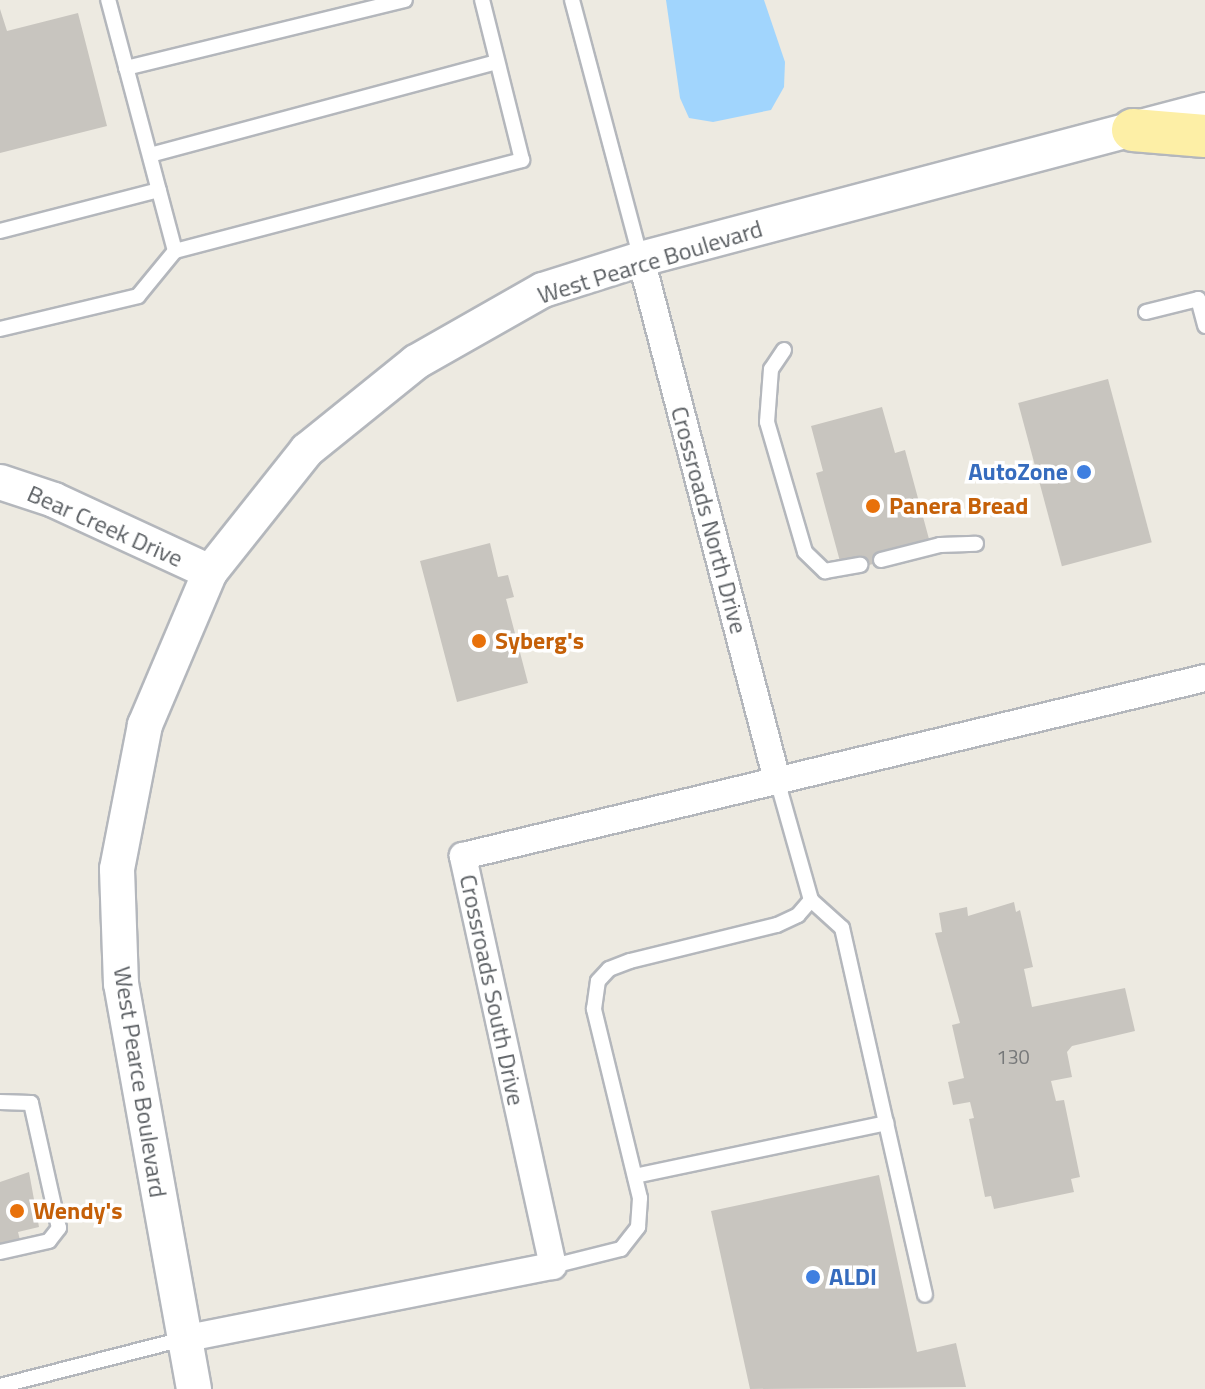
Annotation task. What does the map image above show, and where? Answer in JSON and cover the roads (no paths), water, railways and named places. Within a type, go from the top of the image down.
[{"type":"main road","points":[[1133,130],[1205,136]]},
{"type":"street","name":"West Pearce Boulevard","points":[[194,1389],[121,984],[117,869],[145,725],[210,572],[307,450],[416,362],[543,290],[641,259],[1205,110]]},
{"type":"street","name":"Crossroads North Drive","points":[[641,259],[777,780]]},
{"type":"street","name":"Bear Creek Drive","points":[[0,482],[54,500],[210,572]]},
{"type":"street","name":"Crossroads South Drive","points":[[553,1266],[463,856],[1205,678]]},
{"type":"street","points":[[183,1339],[553,1266]]},
{"type":"lane","points":[[108,0],[175,251]]},
{"type":"lane","points":[[126,68],[405,0]]},
{"type":"lane","points":[[0,329],[138,296],[175,251],[522,160],[482,0]]},
{"type":"lane","points":[[572,0],[641,259]]},
{"type":"lane","points":[[150,155],[497,62]]},
{"type":"lane","points":[[0,231],[159,190]]},
{"type":"lane","points":[[1146,312],[1201,298],[1205,326]]},
{"type":"lane","points":[[784,350],[771,369],[767,422],[805,552],[825,571],[860,565]]},
{"type":"lane","points":[[881,560],[940,545],[976,544]]},
{"type":"lane","points":[[777,780],[811,900],[842,928],[925,1295]]},
{"type":"lane","points":[[553,1266],[621,1249],[633,1237],[640,1198],[594,1009],[598,981],[609,969],[630,961],[777,925],[798,915],[811,900]]},
{"type":"lane","points":[[0,1102],[31,1103],[59,1228],[49,1241],[0,1252]]},
{"type":"lane","points":[[635,1176],[886,1123]]},
{"type":"lane","points":[[0,1386],[183,1339]]},
{"type":"water","points":[[666,0],[764,0],[785,62],[784,87],[771,110],[713,122],[689,118],[680,98]]},
{"type":"place","name":"AutoZone","points":[[1084,472]]},
{"type":"place","name":"Panera Bread","points":[[873,506]]},
{"type":"place","name":"Syberg's","points":[[479,641]]},
{"type":"place","name":"Wendy's","points":[[17,1211]]},
{"type":"place","name":"ALDI","points":[[813,1277]]}]
